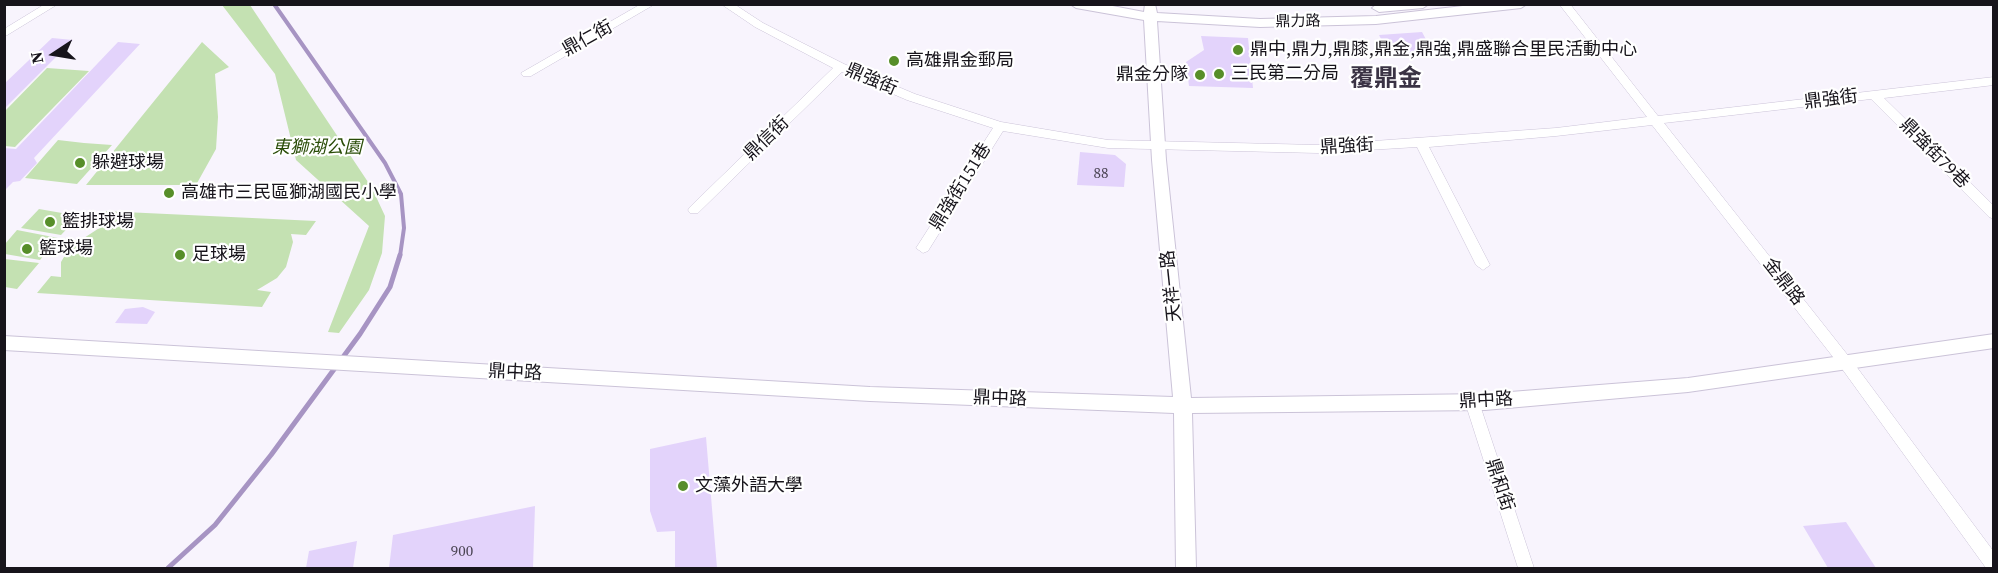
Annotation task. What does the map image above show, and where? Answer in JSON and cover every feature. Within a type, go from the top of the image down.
[{"type":"street","points":[[4,34],[53,4]]},
{"type":"street","name":"鼎仁街","points":[[527,73],[650,4]]},
{"type":"street","name":"鼎強街","points":[[726,4],[759,25],[840,68],[911,97],[1000,126],[1108,144],[1318,149],[1421,142],[1556,132],[1994,81]]},
{"type":"street","name":"鼎力路","points":[[1076,4],[1257,13],[1361,10],[1423,4]]},
{"type":"street","name":"鼎力路","points":[[1136,4],[1151,9],[1248,23],[1359,21],[1436,15],[1521,4]]},
{"type":"street","name":"金鼎路","points":[[1564,4],[1657,119],[1845,362],[1994,566]]},
{"type":"street","name":"天祥一路","points":[[1151,9],[1158,145],[1183,407],[1186,568]]},
{"type":"street","name":"鼎信街","points":[[694,210],[840,68]]},
{"type":"street","name":"鼎強街79巷","points":[[1874,95],[1994,214]]},
{"type":"street","name":"鼎強街151巷","points":[[923,248],[1000,126]]},
{"type":"street","points":[[1421,142],[1483,265]]},
{"type":"street","name":"鼎中路","points":[[4,343],[870,393],[1183,407],[1472,402],[1688,385],[1994,341]]},
{"type":"street","name":"鼎和街","points":[[1472,402],[1526,568]]},
{"type":"green space","name":"東獅湖公園","points":[[222,5],[250,5],[372,188],[385,216],[382,253],[369,290],[339,333],[328,332],[369,226],[296,160],[275,74]]},
{"type":"green space","points":[[202,42],[229,67],[215,74],[218,117],[216,149],[196,185],[86,185]]},
{"type":"green space","points":[[47,68],[89,71],[15,147],[5,146],[5,111]]},
{"type":"green space","points":[[58,140],[112,145],[77,184],[25,178]]},
{"type":"green space","name":"籃排球場","points":[[39,209],[79,216],[61,235],[21,228]]},
{"type":"green space","points":[[103,211],[316,221],[306,235],[291,234],[293,242],[286,267],[277,278],[257,290],[271,292],[262,307],[37,293],[51,276],[61,277],[61,262],[70,247],[104,225],[93,224]]},
{"type":"green space","name":"籃球場","points":[[17,230],[58,238],[40,260],[5,254],[5,244]]},
{"type":"green space","name":"籃球場","points":[[5,259],[39,263],[17,289],[5,287]]},
{"type":"building","points":[[1422,32],[1435,56],[1396,58],[1392,50],[1387,51],[1379,35]]},
{"type":"building","name":"三民第二分局","points":[[1201,36],[1248,38],[1253,88],[1189,86],[1186,62],[1204,50]]},
{"type":"building","points":[[52,38],[73,40],[4,109],[4,84]]},
{"type":"building","points":[[118,42],[140,44],[34,158],[37,163],[20,181],[13,182],[4,191],[4,148],[16,149]]},
{"type":"building","points":[[1080,152],[1115,155],[1126,164],[1124,187],[1077,185]]},
{"type":"building","points":[[143,307],[155,312],[147,324],[115,323],[125,309]]},
{"type":"building","points":[[706,437],[717,568],[675,568],[675,531],[657,532],[650,511],[650,449]]},
{"type":"building","points":[[535,506],[533,568],[389,568],[393,535]]},
{"type":"building","points":[[1846,522],[1876,568],[1828,568],[1803,526]]},
{"type":"building","points":[[357,541],[353,568],[306,568],[309,551]]},
{"type":"waterway","points":[[274,4],[385,163],[401,194],[404,228],[400,256]]},
{"type":"waterway","points":[[168,568],[215,525],[271,455],[360,334],[390,287],[400,255]]},
{"type":"place","name":"鼎中,鼎力,鼎膝,鼎金,鼎強,鼎盛聯合里民活動中心","points":[[1238,50]]},
{"type":"place","name":"高雄鼎金郵局","points":[[894,61]]},
{"type":"place","name":"三民第二分局","points":[[1219,74]]},
{"type":"place","name":"鼎金分隊","points":[[1200,75]]},
{"type":"place","name":"躲避球場","points":[[80,163]]},
{"type":"place","name":"高雄市三民區獅湖國民小學","points":[[169,193]]},
{"type":"place","name":"籃排球場","points":[[50,222]]},
{"type":"place","name":"籃球場","points":[[27,249]]},
{"type":"place","name":"足球場","points":[[180,255]]},
{"type":"place","name":"文藻外語大學","points":[[683,486]]},
{"type":"district","name":"覆鼎金","points":[[1386,80]]}]
